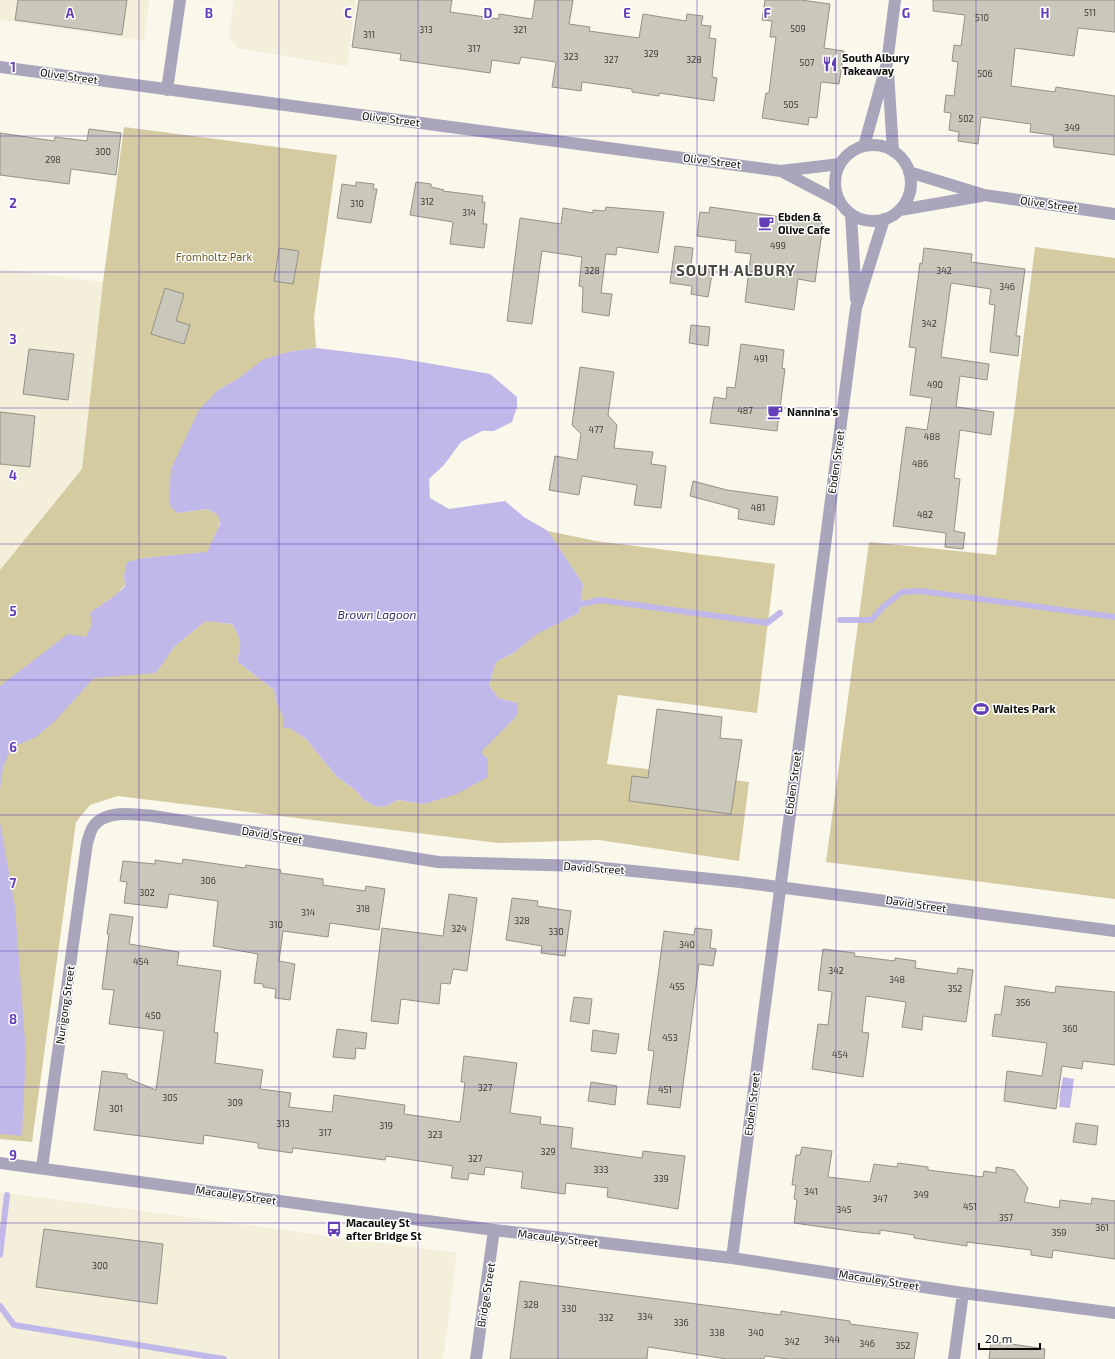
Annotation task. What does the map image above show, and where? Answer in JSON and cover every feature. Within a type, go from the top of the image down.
[{"type":"street","points":[[167,90],[180,0]]},
{"type":"street","points":[[864,146],[887,63],[895,0]]},
{"type":"street","points":[[887,63],[893,151]]},
{"type":"street","name":"Olive Street","points":[[0,67],[781,171],[840,164]]},
{"type":"street","points":[[874,145],[893,151],[903,160],[909,172],[911,182],[910,192],[906,202],[900,210],[884,219],[867,221],[851,214],[840,202],[835,182],[836,173],[840,164],[847,156],[864,146],[874,145]]},
{"type":"street","name":"Olive Street","points":[[781,171],[840,202]]},
{"type":"street","name":"Olive Street","points":[[909,172],[984,195],[1115,214]]},
{"type":"street","name":"Olive Street","points":[[900,210],[984,195]]},
{"type":"street","name":"Ebden Street","points":[[851,214],[856,308]]},
{"type":"street","name":"Ebden Street","points":[[732,1258],[856,308],[884,219]]},
{"type":"street","name":"David Street","points":[[87,842],[93,827],[104,818],[117,814],[140,814],[438,862],[584,866],[780,886],[1115,931]]},
{"type":"street","name":"Nurigong Street","points":[[42,1168],[87,842]]},
{"type":"street","name":"Macauley Street","points":[[0,1163],[494,1230],[732,1258],[963,1293],[1115,1313]]},
{"type":"street","name":"Bridge Street","points":[[476,1359],[494,1230]]},
{"type":"street","points":[[954,1359],[963,1293]]},
{"type":"shaded area","points":[[0,0],[149,0],[144,41],[0,20]]},
{"type":"shaded area","points":[[234,0],[356,0],[347,66],[238,48],[229,38]]},
{"type":"shaded area","points":[[0,269],[103,282],[82,469],[0,570]]},
{"type":"shaded area","points":[[0,1192],[457,1253],[443,1359],[0,1359]]},
{"type":"green space","name":"Fromholtz Park","points":[[124,127],[337,155],[314,317],[316,348],[292,351],[218,390],[178,513],[207,509],[219,515],[218,530],[212,544],[207,553],[143,558],[124,575],[125,585],[114,597],[105,602],[165,658],[175,646],[206,621],[232,624],[240,642],[238,662],[274,690],[277,704],[290,728],[306,739],[337,777],[354,789],[364,800],[377,807],[387,806],[398,800],[424,804],[516,717],[517,703],[498,698],[489,685],[496,662],[515,652],[536,634],[579,613],[583,584],[548,531],[596,541],[775,564],[757,713],[618,695],[607,764],[749,782],[739,861],[599,840],[498,843],[118,796],[90,805],[76,822],[32,1142],[0,1139],[0,570],[82,469],[103,282]]},
{"type":"green space","name":"Waites Park","points":[[1035,247],[1115,258],[1115,899],[826,862],[869,542],[996,555]]},
{"type":"water","name":"Brown Lagoon","points":[[316,348],[398,358],[490,374],[517,397],[517,407],[512,422],[494,431],[482,431],[461,442],[444,465],[429,479],[430,498],[449,509],[505,501],[524,517],[548,531],[583,584],[579,613],[537,634],[515,652],[496,662],[489,685],[498,698],[517,703],[518,710],[516,717],[481,752],[488,759],[488,777],[457,794],[424,804],[398,800],[387,806],[376,807],[364,800],[354,789],[337,777],[306,739],[290,728],[283,728],[283,716],[277,704],[274,690],[238,662],[240,642],[232,624],[206,621],[175,646],[156,673],[94,678],[55,721],[36,737],[11,748],[3,768],[0,790],[0,686],[68,634],[86,637],[92,624],[90,613],[113,597],[125,586],[124,575],[127,562],[143,558],[207,552],[220,524],[218,515],[207,509],[178,513],[171,508],[169,499],[171,469],[199,410],[218,390],[239,378],[264,359],[292,351]]},
{"type":"water","points":[[0,822],[15,906],[26,1052],[22,1136],[0,1134]]},
{"type":"water","points":[[1063,1077],[1074,1079],[1070,1108],[1059,1107]]},
{"type":"building","points":[[18,0],[127,0],[122,35],[15,20]]},
{"type":"building","points":[[359,0],[452,0],[450,12],[499,19],[499,14],[532,19],[535,0],[573,0],[569,24],[590,27],[589,31],[639,38],[643,14],[686,21],[687,14],[703,16],[701,25],[711,26],[709,38],[716,39],[712,77],[717,78],[714,101],[659,93],[659,96],[632,92],[632,89],[582,82],[581,91],[552,87],[556,62],[521,57],[519,64],[492,60],[490,73],[400,60],[401,54],[352,47]]},
{"type":"building","points":[[765,0],[801,0],[830,4],[824,48],[844,51],[839,84],[821,82],[817,118],[809,117],[808,125],[762,118],[766,93],[769,93],[776,37],[770,37],[772,21],[762,20]]},
{"type":"building","points":[[933,0],[1115,0],[1115,32],[1078,28],[1074,56],[1015,48],[1011,86],[1055,92],[1056,87],[1115,96],[1115,155],[1054,147],[1053,135],[1030,132],[1031,124],[981,117],[978,144],[958,141],[959,132],[949,130],[951,113],[944,112],[946,95],[954,96],[958,62],[952,61],[954,45],[961,46],[965,15],[933,11]]},
{"type":"building","points":[[89,129],[121,133],[116,175],[71,169],[69,184],[0,175],[0,133],[54,141],[55,137],[87,141]]},
{"type":"building","points":[[356,182],[374,184],[373,189],[377,189],[371,223],[337,218],[342,184],[356,186]]},
{"type":"building","points":[[416,182],[431,184],[431,187],[444,190],[443,191],[483,196],[482,202],[485,202],[483,224],[487,224],[484,248],[450,244],[453,222],[410,215]]},
{"type":"building","points":[[606,207],[664,212],[658,253],[617,247],[616,255],[606,254],[601,293],[612,294],[609,316],[582,312],[583,287],[579,286],[582,257],[542,251],[532,324],[507,321],[520,218],[561,224],[563,208],[593,213],[593,210],[605,211]]},
{"type":"building","points":[[710,207],[781,217],[781,213],[819,218],[823,225],[815,282],[798,279],[794,310],[745,302],[751,254],[735,252],[736,241],[697,236],[700,212],[709,213]]},
{"type":"building","points":[[675,246],[693,248],[691,266],[713,269],[708,297],[691,294],[692,286],[670,283]]},
{"type":"building","points":[[279,248],[299,251],[293,284],[274,281]]},
{"type":"building","points":[[924,248],[972,254],[971,262],[1025,269],[1016,336],[1020,336],[1018,356],[990,352],[995,305],[989,304],[991,289],[951,283],[941,357],[989,364],[987,380],[960,376],[956,407],[994,412],[991,435],[960,430],[954,478],[960,479],[954,531],[965,533],[963,549],[945,547],[946,533],[893,526],[906,427],[927,430],[932,398],[910,395],[916,348],[909,347],[920,263],[922,264]]},
{"type":"building","points":[[165,288],[184,294],[176,321],[190,325],[184,344],[151,334]]},
{"type":"building","points":[[691,325],[710,327],[708,346],[689,343]]},
{"type":"building","points":[[741,344],[784,350],[782,368],[785,369],[777,431],[710,423],[714,397],[726,399],[727,387],[735,388]]},
{"type":"building","points":[[29,349],[74,354],[68,400],[23,394]]},
{"type":"building","points":[[580,367],[614,372],[608,415],[617,425],[614,448],[653,452],[651,464],[666,466],[661,508],[634,505],[637,485],[582,476],[579,495],[549,490],[555,456],[577,460],[581,434],[572,425]]},
{"type":"building","points":[[0,412],[35,416],[30,467],[0,464]]},
{"type":"building","points":[[693,481],[727,490],[778,497],[774,525],[738,519],[739,509],[690,496]]},
{"type":"building","points":[[657,709],[722,717],[720,738],[742,740],[731,814],[629,801],[632,776],[648,778]]},
{"type":"building","points":[[183,859],[245,868],[246,865],[281,870],[280,873],[323,879],[323,885],[365,891],[366,886],[385,889],[379,930],[330,923],[328,937],[283,931],[279,961],[295,964],[290,1000],[275,998],[276,989],[263,987],[263,984],[254,983],[258,954],[213,946],[218,901],[169,894],[167,908],[124,903],[127,882],[120,881],[123,861],[155,864],[155,860],[182,864]]},
{"type":"building","points":[[449,894],[477,898],[467,971],[453,969],[450,984],[441,983],[439,1004],[401,999],[398,1024],[371,1021],[382,928],[443,936]]},
{"type":"building","points":[[512,898],[538,901],[537,906],[571,911],[565,956],[541,953],[542,946],[506,940]]},
{"type":"building","points":[[110,914],[133,917],[129,944],[179,952],[177,965],[221,971],[214,1032],[218,1033],[215,1063],[263,1070],[260,1089],[291,1093],[289,1107],[332,1112],[334,1095],[405,1105],[404,1114],[460,1122],[465,1082],[461,1082],[464,1056],[517,1063],[510,1113],[541,1117],[540,1124],[573,1128],[571,1148],[642,1158],[643,1151],[685,1156],[678,1209],[607,1197],[608,1188],[566,1183],[565,1194],[521,1188],[523,1172],[485,1167],[484,1175],[469,1173],[468,1180],[451,1178],[453,1166],[386,1156],[385,1160],[293,1148],[292,1153],[258,1148],[258,1143],[204,1135],[203,1144],[94,1130],[102,1071],[127,1074],[127,1078],[156,1090],[164,1031],[109,1024],[114,990],[102,989]]},
{"type":"building","points":[[695,928],[712,930],[710,948],[716,949],[713,966],[699,964],[680,1108],[647,1104],[654,1051],[648,1050],[664,931],[694,935]]},
{"type":"building","points":[[823,949],[855,953],[854,956],[895,961],[895,958],[916,961],[915,968],[957,974],[958,968],[973,970],[966,1022],[923,1016],[922,1030],[902,1027],[906,1002],[866,996],[862,1032],[869,1033],[863,1077],[812,1069],[818,1024],[828,1025],[832,992],[818,990]]},
{"type":"building","points":[[1005,986],[1055,993],[1056,986],[1115,992],[1115,1065],[1083,1061],[1082,1069],[1062,1066],[1056,1109],[1004,1101],[1007,1071],[1042,1076],[1047,1043],[992,1036],[995,1014],[1001,1015]]},
{"type":"building","points":[[574,997],[592,999],[589,1024],[570,1021]]},
{"type":"building","points":[[337,1029],[367,1033],[365,1049],[356,1048],[355,1059],[333,1057]]},
{"type":"building","points":[[593,1030],[619,1034],[616,1054],[591,1051]]},
{"type":"building","points":[[591,1082],[617,1086],[615,1105],[588,1101]]},
{"type":"building","points":[[1076,1123],[1098,1126],[1096,1145],[1073,1142]]},
{"type":"building","points":[[802,1147],[832,1151],[828,1177],[870,1182],[874,1164],[897,1167],[898,1163],[928,1167],[928,1170],[983,1177],[984,1171],[996,1173],[996,1167],[1014,1170],[1028,1188],[1024,1202],[1059,1208],[1060,1200],[1091,1204],[1092,1198],[1115,1201],[1115,1259],[1053,1250],[1052,1258],[1031,1255],[1031,1250],[967,1242],[967,1246],[914,1238],[914,1235],[880,1230],[880,1234],[794,1223],[797,1200],[794,1199],[796,1185],[792,1185],[796,1155],[800,1155]]},
{"type":"building","points":[[44,1229],[163,1244],[157,1304],[36,1287]]},
{"type":"building","points":[[520,1281],[781,1315],[781,1311],[850,1321],[850,1324],[918,1333],[914,1359],[789,1359],[765,1356],[764,1359],[727,1359],[648,1347],[647,1359],[510,1359]]},
{"type":"building","points":[[991,1341],[1045,1349],[1044,1359],[989,1359]]},
{"type":"waterway","points":[[840,620],[871,620],[883,607],[902,592],[920,591],[1115,617]]},
{"type":"waterway","points":[[573,606],[600,600],[767,623],[780,613]]},
{"type":"waterway","points":[[0,1255],[7,1195]]},
{"type":"waterway","points":[[0,1306],[14,1325],[224,1359]]},
{"type":"place","name":"South Albury Takeaway","points":[[830,64]]},
{"type":"place","name":"Ebden & Olive Cafe","points":[[766,223]]},
{"type":"place","name":"Nannina's","points":[[775,412]]},
{"type":"place","name":"Waites Park","points":[[981,709]]},
{"type":"place","name":"Macauley St after Bridge St","points":[[334,1229]]},
{"type":"district","name":"SOUTH ALBURY","points":[[736,271]]}]
